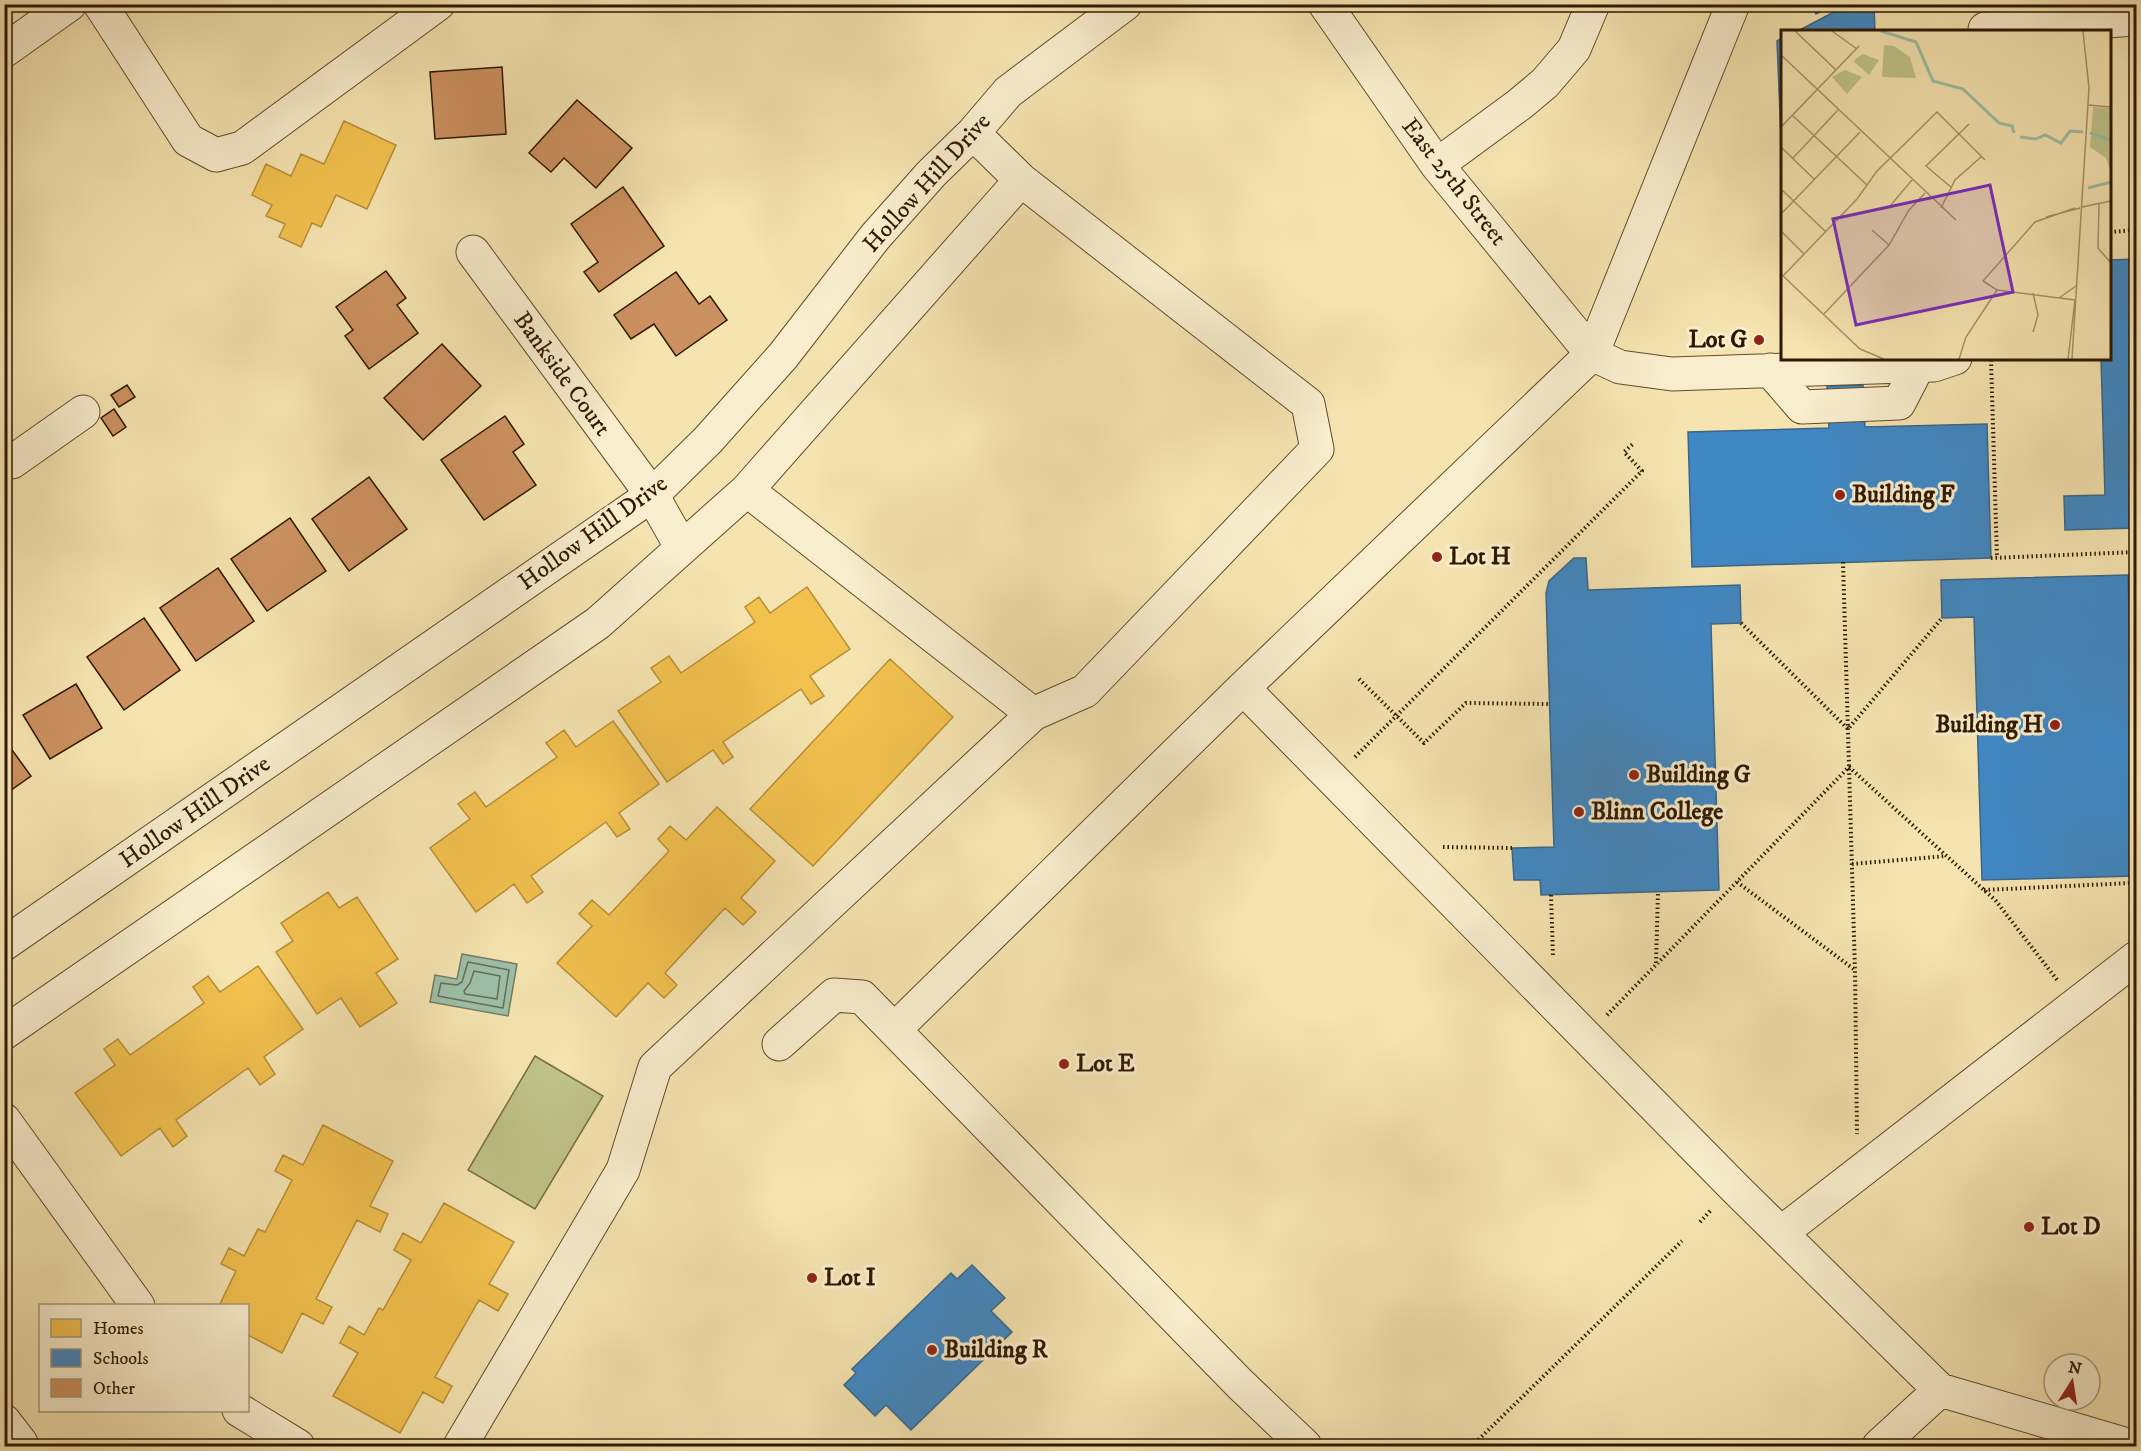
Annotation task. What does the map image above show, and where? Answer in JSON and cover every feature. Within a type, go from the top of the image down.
[{"type":"street","points":[[4,51],[70,4]]},
{"type":"street","points":[[100,4],[188,140],[216,155],[242,148],[438,4]]},
{"type":"street","name":"Hollow Hill Drive","points":[[4,944],[652,495],[708,440],[783,356],[875,237],[931,174],[973,133],[1008,92],[1125,4]]},
{"type":"street","name":"East 25th Street","points":[[1325,4],[1437,165],[1592,354]]},
{"type":"street","points":[[1437,165],[1545,83],[1574,49],[1593,4]]},
{"type":"street","points":[[894,1030],[1243,688],[1592,354],[1733,4]]},
{"type":"street","points":[[1984,22],[2136,19]]},
{"type":"street","points":[[460,1446],[623,1170],[654,1067],[1033,714],[1085,691],[1317,449],[1308,404],[1021,180],[973,133]]},
{"type":"street","points":[[4,1033],[598,623],[747,490],[1021,180]]},
{"type":"street","name":"Bankside Court","points":[[473,252],[652,495],[682,548]]},
{"type":"street","points":[[1592,354],[1620,368],[1672,374],[1918,366],[1934,365],[1949,360]]},
{"type":"street","points":[[12,462],[83,412]]},
{"type":"street","points":[[747,490],[1033,714]]},
{"type":"street","points":[[1243,688],[1781,1233],[1940,1390],[2131,1446]]},
{"type":"street","points":[[1781,1233],[2136,958]]},
{"type":"street","points":[[779,1044],[834,994],[862,997],[1240,1384],[1305,1446]]},
{"type":"street","points":[[4,1120],[137,1304]]},
{"type":"street","points":[[1879,1446],[1940,1390]]},
{"type":"street","points":[[242,1412],[298,1446]]},
{"type":"street","points":[[4,1421],[21,1446]]},
{"type":"path","points":[[2111,232],[2136,230]]},
{"type":"path","points":[[1991,360],[1998,558]]},
{"type":"path","points":[[1349,763],[1642,471],[1624,452],[1633,444]]},
{"type":"path","points":[[1991,558],[2136,552]]},
{"type":"path","points":[[1843,562],[1855,971],[1857,1135]]},
{"type":"path","points":[[1848,729],[1942,618]]},
{"type":"path","points":[[1741,623],[1848,729]]},
{"type":"path","points":[[1359,679],[1424,743],[1466,703],[1549,704]]},
{"type":"path","points":[[1849,767],[1996,901],[2059,983]]},
{"type":"path","points":[[1603,1020],[1849,767]]},
{"type":"path","points":[[1401,848],[1512,848]]},
{"type":"path","points":[[1852,864],[1946,856]]},
{"type":"path","points":[[1737,882],[1855,971]]},
{"type":"path","points":[[1984,890],[2131,883],[2131,894],[2136,900]]},
{"type":"path","points":[[1656,964],[1658,892]]},
{"type":"path","points":[[1551,895],[1553,959]]},
{"type":"path","points":[[1472,1446],[1682,1241]]},
{"type":"green space","points":[[535,1056],[603,1096],[535,1209],[468,1170]]},
{"type":"water","points":[[462,954],[517,964],[508,1016],[430,1002],[435,975],[457,979]]},
{"type":"building: Homes","points":[[344,121],[396,145],[367,209],[336,195],[321,227],[312,223],[301,247],[279,237],[285,224],[266,216],[272,205],[252,195],[266,164],[291,176],[301,154],[324,164]]},
{"type":"building: Homes","points":[[807,587],[850,649],[810,676],[824,696],[811,704],[801,689],[723,742],[733,757],[723,764],[713,750],[667,782],[618,711],[661,682],[651,668],[669,656],[681,673],[755,622],[745,607],[759,597],[770,613]]},
{"type":"building: Homes","points":[[890,659],[953,717],[813,866],[750,809]]},
{"type":"building: Homes","points":[[613,721],[659,784],[619,813],[630,829],[617,837],[606,822],[531,876],[543,892],[527,903],[514,884],[476,912],[430,848],[470,819],[458,804],[475,792],[486,807],[557,757],[546,743],[564,730],[576,747]]},
{"type":"building: Homes","points":[[717,807],[775,861],[741,898],[756,912],[743,925],[725,908],[665,973],[677,985],[664,998],[648,983],[616,1017],[557,963],[592,926],[579,914],[592,900],[609,915],[669,851],[658,839],[670,826],[686,840]]},
{"type":"building: Homes","points":[[328,892],[339,908],[357,897],[398,959],[376,973],[397,1003],[360,1027],[341,998],[317,1014],[276,952],[293,941],[281,923]]},
{"type":"building: Homes","points":[[258,966],[303,1029],[264,1057],[275,1074],[260,1085],[248,1068],[176,1120],[187,1136],[173,1147],[160,1128],[121,1156],[75,1093],[115,1065],[104,1049],[118,1039],[130,1055],[204,1003],[193,987],[208,976],[220,992]]},
{"type":"building: Homes","points":[[323,1125],[393,1161],[370,1206],[388,1214],[380,1232],[357,1220],[316,1299],[332,1307],[323,1324],[302,1313],[282,1353],[249,1336],[249,1304],[220,1304],[236,1271],[221,1264],[229,1248],[244,1256],[258,1229],[265,1232],[292,1180],[275,1171],[283,1155],[303,1165]]},
{"type":"building: Homes","points":[[444,1203],[514,1242],[489,1284],[508,1294],[498,1311],[479,1300],[435,1377],[452,1386],[443,1403],[423,1392],[400,1433],[333,1396],[358,1353],[340,1343],[349,1326],[364,1335],[379,1308],[383,1310],[411,1260],[394,1250],[403,1233],[421,1243]]},
{"type":"building: Schools","points":[[1811,4],[1836,4],[1816,14]]},
{"type":"building: Schools","points":[[1849,4],[1874,4],[1875,30],[1800,30]]},
{"type":"building: Schools","points":[[1781,39],[1781,139],[1777,41]]},
{"type":"building: Schools","points":[[2136,259],[2136,528],[2065,530],[2064,496],[2105,495],[2101,360],[2111,360],[2111,260]]},
{"type":"building: Schools","name":"Building F","points":[[1863,385],[1865,427],[1987,424],[1991,558],[1692,567],[1688,432],[1829,428],[1827,386]]},
{"type":"building: Schools","name":"Building G","points":[[1574,558],[1586,558],[1588,590],[1740,585],[1741,623],[1711,624],[1719,890],[1541,895],[1540,880],[1514,880],[1512,848],[1554,847],[1546,593],[1549,581]]},
{"type":"building: Schools","name":"Building H","points":[[2128,575],[2136,876],[1982,880],[1974,617],[1942,618],[1941,580]]},
{"type":"building: Schools","name":"Building R","points":[[972,1265],[1005,1298],[991,1311],[1012,1332],[911,1430],[886,1405],[875,1416],[844,1385],[856,1373],[852,1369],[951,1273],[957,1279]]},
{"type":"building: Other","points":[[502,67],[506,134],[435,139],[430,72]]},
{"type":"building: Other","points":[[577,100],[632,148],[596,188],[564,158],[551,172],[529,153]]},
{"type":"building: Other","points":[[623,187],[664,246],[599,292],[584,272],[598,262],[571,224]]},
{"type":"building: Other","points":[[386,271],[406,298],[397,305],[418,333],[369,369],[345,336],[353,330],[336,307]]},
{"type":"building: Other","points":[[676,272],[699,304],[710,296],[727,320],[676,356],[654,324],[631,339],[614,315]]},
{"type":"building: Other","points":[[442,344],[481,386],[423,440],[384,398]]},
{"type":"building: Other","points":[[127,385],[135,397],[119,407],[111,395]]},
{"type":"building: Other","points":[[114,409],[126,427],[113,436],[101,418]]},
{"type":"building: Other","points":[[505,416],[524,444],[513,452],[536,485],[484,520],[441,460]]},
{"type":"building: Other","points":[[369,477],[407,529],[349,571],[312,519]]},
{"type":"building: Other","points":[[290,518],[326,571],[267,611],[231,559]]},
{"type":"building: Other","points":[[218,568],[254,621],[196,661],[160,608]]},
{"type":"building: Other","points":[[144,618],[180,670],[124,710],[87,657]]},
{"type":"building: Other","points":[[76,684],[102,728],[50,759],[23,715]]},
{"type":"building: Other","points":[[4,739],[31,776],[4,795]]},
{"type":"place","name":"Lot G","points":[[1759,340]]},
{"type":"place","name":"Building F","points":[[1840,495]]},
{"type":"place","name":"Lot H","points":[[1437,557]]},
{"type":"place","name":"Building H","points":[[2055,725]]},
{"type":"place","name":"Building G","points":[[1634,775]]},
{"type":"place","name":"Blinn College","points":[[1579,812]]},
{"type":"place","name":"Lot E","points":[[1064,1064]]},
{"type":"place","name":"Lot D","points":[[2029,1227]]},
{"type":"place","name":"Lot I","points":[[812,1278]]},
{"type":"place","name":"Building R","points":[[932,1350]]}]
